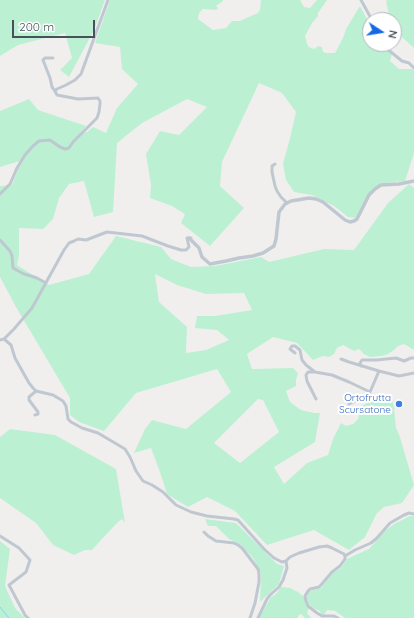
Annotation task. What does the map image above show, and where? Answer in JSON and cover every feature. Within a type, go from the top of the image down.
[{"type":"street","points":[[55,91],[57,88],[75,80],[81,74],[108,0]]},
{"type":"street","points":[[361,0],[368,12]]},
{"type":"street","points":[[391,52],[402,61],[409,63],[414,68]]},
{"type":"street","points":[[0,194],[10,184],[25,155],[39,141],[50,140],[60,147],[65,149],[69,148],[97,118],[100,104],[98,98],[78,99],[57,95],[52,87],[43,60],[44,58],[53,58]]},
{"type":"street","points":[[275,164],[272,166],[272,172],[277,191],[287,203]]},
{"type":"street","points":[[0,340],[4,339],[14,329],[32,308],[64,250],[70,243],[78,239],[86,240],[107,232],[142,236],[168,246],[186,250],[189,247],[187,238],[190,238],[199,248],[202,257],[210,264],[253,256],[263,253],[274,246],[279,212],[281,208],[291,200],[309,198],[316,199],[323,202],[345,220],[350,222],[357,219],[375,188],[381,185],[414,181]]},
{"type":"street","points":[[0,240],[10,250],[13,268],[46,283]]},
{"type":"street","points":[[4,339],[11,345],[17,362],[29,383],[36,391],[53,395],[63,401],[66,406],[68,419],[70,422],[98,433],[125,449],[143,481],[163,492],[176,505],[191,512],[207,516],[234,518],[238,520],[264,549],[279,561],[284,562],[290,557],[308,549],[323,546],[338,550],[345,556]]},
{"type":"street","points":[[295,353],[290,349],[292,346],[295,346],[300,350],[302,360],[315,372]]},
{"type":"street","points":[[361,366],[360,363],[362,360],[396,358],[404,362],[414,358]]},
{"type":"street","points":[[341,359],[398,376],[414,373]]},
{"type":"street","points":[[349,404],[366,396],[370,392],[379,371]]},
{"type":"street","points":[[316,399],[307,381],[306,376],[308,372],[332,375],[370,392]]},
{"type":"street","points":[[35,415],[38,414],[38,412],[29,400],[29,397],[36,391]]},
{"type":"street","points":[[338,618],[334,616],[322,616],[308,606],[305,596],[308,591],[322,585],[332,572],[340,566],[345,559],[345,556],[371,543],[390,523],[409,513],[414,514]]},
{"type":"street","points":[[204,532],[216,541],[234,543],[238,545],[258,569],[259,582],[255,603],[250,618]]},
{"type":"street","points":[[0,536],[20,548],[30,560],[26,572],[9,585],[28,618]]},
{"type":"street","points":[[258,618],[270,595],[279,587],[283,580],[287,568],[286,561]]},
{"type":"green space","points":[[0,0],[105,0],[94,30],[69,77],[60,70],[72,58],[65,33],[18,45],[0,56]]},
{"type":"green space","points":[[110,0],[223,0],[216,6],[218,8],[216,10],[203,9],[199,13],[198,19],[213,30],[226,28],[232,21],[240,21],[258,13],[260,10],[261,0],[300,0],[304,7],[310,8],[317,0],[327,0],[305,36],[309,47],[314,49],[318,46],[322,47],[323,52],[335,53],[346,29],[360,6],[363,12],[362,52],[390,52],[392,54],[390,61],[399,69],[413,69],[414,71],[414,153],[405,181],[386,183],[373,189],[357,218],[348,217],[334,206],[312,195],[294,192],[286,180],[283,164],[296,112],[282,93],[259,83],[222,162],[220,186],[244,208],[210,246],[181,223],[185,214],[172,206],[150,198],[151,185],[146,154],[160,131],[179,135],[207,107],[187,99],[142,123],[117,143],[113,212],[94,217],[84,181],[69,184],[59,198],[53,219],[43,229],[19,228],[19,255],[17,265],[49,285],[89,274],[116,236],[161,247],[171,259],[191,267],[215,266],[261,257],[269,262],[324,249],[354,250],[388,203],[409,184],[414,188],[414,350],[404,344],[398,346],[388,354],[370,357],[359,349],[354,351],[343,345],[337,348],[334,354],[329,357],[323,356],[313,360],[297,343],[273,337],[247,354],[252,369],[293,368],[298,373],[296,386],[286,391],[290,402],[301,410],[320,413],[315,442],[274,467],[284,484],[307,463],[328,455],[333,439],[341,423],[346,426],[353,424],[358,419],[362,406],[373,400],[386,398],[392,400],[396,428],[414,485],[402,503],[384,507],[377,513],[365,537],[349,550],[314,530],[267,545],[235,511],[207,497],[188,507],[167,494],[151,448],[134,453],[145,429],[152,420],[186,429],[231,392],[217,369],[136,393],[104,431],[79,422],[70,415],[70,398],[0,277],[0,186],[12,185],[18,169],[32,145],[20,161],[0,167],[0,111],[29,99],[38,110],[86,126],[80,133],[87,132],[93,127],[106,133],[117,108],[138,84],[122,69],[120,47],[95,43]],"holes":[[[155,274],[177,285],[206,294],[244,293],[252,310],[215,316],[197,316],[195,328],[217,330],[229,340],[206,350],[186,353],[187,327],[159,302]],[[258,399],[263,400],[279,432],[240,463],[214,443]]]},
{"type":"green space","points":[[414,0],[414,48],[402,37],[402,12],[388,12],[386,1]]},
{"type":"green space","points":[[10,429],[55,435],[116,469],[125,523],[122,519],[117,523],[92,550],[85,550],[74,555],[53,545],[36,523],[0,498],[0,437]]},
{"type":"green space","points":[[410,516],[414,516],[414,618],[345,618],[335,611],[327,610],[324,615],[321,614],[320,611],[313,608],[309,604],[306,597],[309,591],[321,588],[333,573],[341,568],[347,559],[369,549],[386,530]]},
{"type":"green space","points":[[205,519],[236,523],[277,564],[284,566],[279,584],[261,601],[261,574],[253,558],[241,545],[229,539],[216,526],[208,526]]},
{"type":"green space","points":[[0,541],[10,549],[5,586],[15,608],[25,618],[0,618]]},
{"type":"green space","points":[[281,587],[290,588],[304,597],[309,608],[307,613],[311,618],[305,618],[301,614],[298,618],[259,618],[271,597],[276,594]]},
{"type":"waterway","points":[[0,607],[9,618]]},
{"type":"place","name":"Ortofrutta Scursatone","points":[[399,404]]}]
